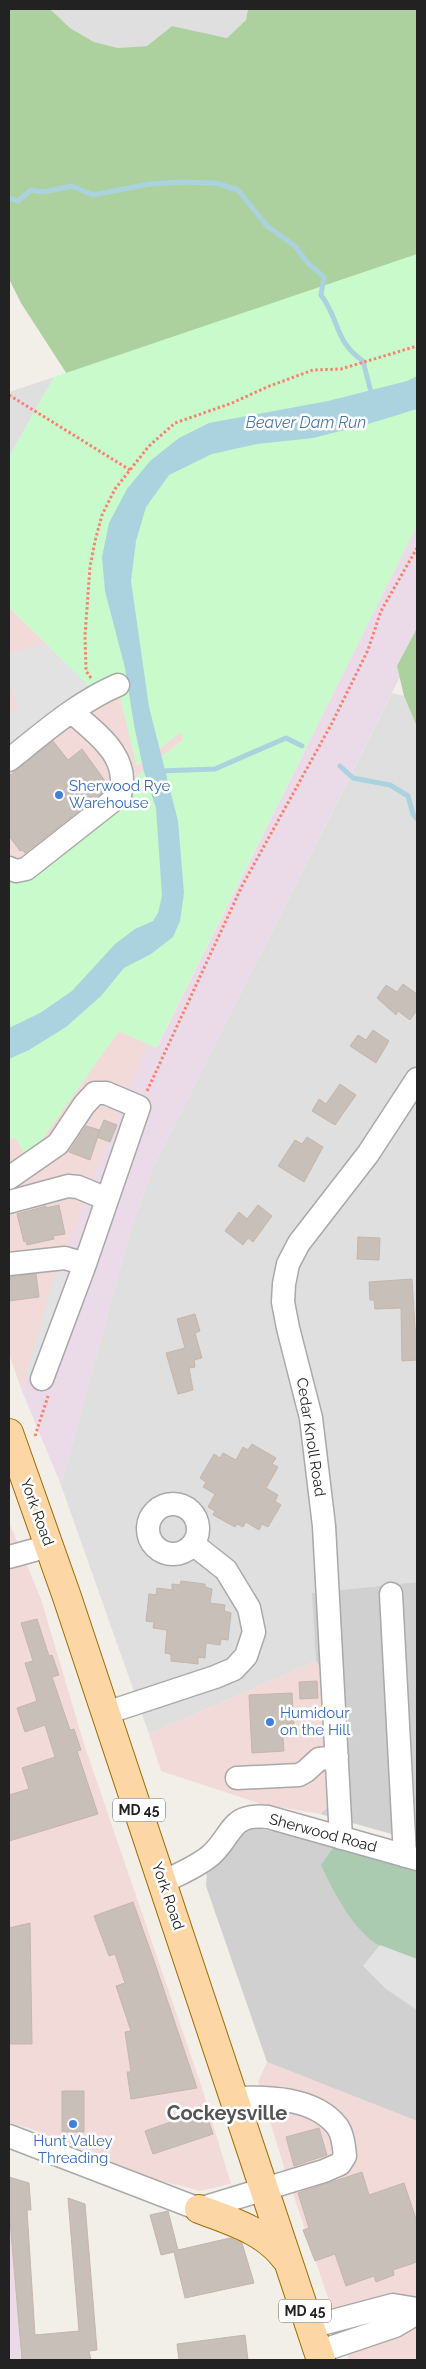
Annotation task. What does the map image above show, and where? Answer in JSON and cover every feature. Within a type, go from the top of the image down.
[{"type":"main road","name":"York Road","points":[[9,1433],[106,1713],[317,2346]]},
{"type":"main road","points":[[199,2209],[260,2234],[272,2242],[288,2262]]},
{"type":"street","points":[[9,760],[72,712],[111,688]]},
{"type":"street","points":[[9,868],[16,871],[26,870],[120,795],[121,779],[114,753],[109,744],[72,712]]},
{"type":"street","name":"Cedar Knoll Road","points":[[341,1838],[328,1571],[320,1481],[311,1418],[284,1310],[284,1284],[288,1264],[299,1243],[368,1154],[417,1079]]},
{"type":"street","points":[[9,1178],[58,1144],[84,1105],[95,1093],[106,1093],[139,1107],[85,1264],[42,1379]]},
{"type":"street","points":[[9,1202],[68,1186],[78,1187],[107,1199]]},
{"type":"street","points":[[9,1264],[65,1258],[85,1264]]},
{"type":"street","points":[[106,1713],[215,1678],[234,1669],[246,1656],[254,1632],[249,1608],[226,1570],[193,1544]]},
{"type":"street","points":[[9,1557],[49,1546]]},
{"type":"street","points":[[391,1594],[411,1857]]},
{"type":"street","points":[[237,1778],[299,1774],[306,1771],[319,1759],[337,1757]]},
{"type":"street","name":"Sherwood Road","points":[[163,1882],[191,1868],[209,1856],[218,1847],[229,1829],[245,1818],[268,1817],[411,1857]]},
{"type":"street","points":[[9,2136],[199,2209],[306,2177],[340,2164],[345,2156],[343,2141],[338,2127],[327,2117],[289,2100],[268,2097],[235,2098]]},
{"type":"street","points":[[317,2346],[393,2305],[417,2309]]},
{"type":"street","points":[[317,2346],[395,2326],[417,2313]]},
{"type":"path","points":[[111,688],[86,671],[85,636],[90,567],[102,515],[115,488],[149,446],[175,423],[313,370],[342,369],[417,346]]},
{"type":"path","points":[[9,395],[130,470]]},
{"type":"path","points":[[139,1107],[164,1060],[242,886],[332,723],[368,650],[381,611],[417,548]]},
{"type":"shaded area","points":[[50,9],[248,9],[246,20],[227,38],[172,26],[147,46],[118,48],[94,42],[70,28]]},
{"type":"shaded area","points":[[54,377],[9,457],[9,392]]},
{"type":"shaded area","points":[[417,525],[417,643],[154,1165],[131,1228],[61,1485],[22,1391],[62,1265],[90,1186],[148,1044],[157,1047]]},
{"type":"shaded area","points":[[9,607],[94,691],[118,687],[137,766],[181,731],[183,740],[9,876]]},
{"type":"shaded area","points":[[45,643],[94,691],[9,751],[9,712],[18,708],[9,682],[9,654]]},
{"type":"shaded area","points":[[392,693],[404,696],[417,727],[417,1582],[313,1593],[316,1661],[149,1734],[61,1485],[131,1228],[154,1165]]},
{"type":"shaded area","points":[[119,1030],[148,1044],[62,1265],[22,1391],[9,1354],[9,1140],[15,1137],[28,1159]]},
{"type":"shaded area","points":[[56,1271],[82,1282],[47,1384],[25,1377]]},
{"type":"shaded area","points":[[9,1522],[41,1599],[84,1744],[201,2085],[231,2184],[200,2191],[154,2179],[29,2128],[9,2123]]},
{"type":"shaded area","points":[[417,1582],[417,1841],[320,1814],[329,1806],[326,1676],[316,1661],[312,1593]]},
{"type":"shaded area","points":[[316,1661],[326,1676],[329,1806],[320,1814],[261,1804],[161,1771],[149,1734]]},
{"type":"shaded area","points":[[255,1828],[282,1833],[417,1869],[417,2121],[267,2062],[206,1886],[207,1871],[242,1832]]},
{"type":"shaded area","points":[[380,1945],[417,1959],[417,2010],[386,1989],[363,1966]]},
{"type":"shaded area","points":[[267,2062],[417,2121],[417,2360],[349,2360],[284,2167],[258,2082]]},
{"type":"shaded area","points":[[9,2168],[21,2360],[9,2360]]},
{"type":"green space","points":[[9,9],[50,9],[70,28],[94,42],[118,48],[147,46],[172,26],[227,38],[246,20],[248,9],[417,9],[417,376],[72,382],[21,303],[9,279]]},
{"type":"green space","points":[[417,254],[417,525],[156,1048],[119,1031],[28,1159],[15,1137],[9,1140],[9,876],[183,740],[181,732],[137,766],[118,688],[94,691],[9,607],[9,457],[54,377]]},
{"type":"green space","points":[[417,628],[417,727],[404,696],[397,666]]},
{"type":"green space","points":[[333,1848],[417,1869],[417,1959],[380,1946],[370,1940],[353,1921],[338,1898],[321,1865]]},
{"type":"water","name":"Beaver Dam Run","points":[[417,376],[417,409],[313,438],[257,444],[212,454],[169,475],[146,507],[136,541],[131,581],[149,707],[178,821],[184,893],[180,921],[173,937],[151,954],[124,968],[101,996],[66,1027],[29,1050],[9,1059],[9,1028],[40,1013],[72,991],[115,944],[135,929],[153,921],[158,913],[162,896],[156,808],[144,772],[125,668],[105,591],[102,557],[109,523],[127,489],[150,461],[179,438],[209,423],[328,401],[407,381]]},
{"type":"building","name":"Sherwood Rye Warehouse","points":[[53,741],[68,760],[82,749],[108,785],[108,788],[25,853],[22,850],[20,851],[9,836],[9,776]]},
{"type":"building","points":[[403,984],[417,994],[417,1010],[410,1020],[398,1011],[396,1015],[377,998],[386,985],[397,992]]},
{"type":"building","points":[[373,1030],[389,1041],[376,1063],[350,1046],[358,1035],[366,1040]]},
{"type":"building","points":[[340,1084],[356,1095],[335,1125],[312,1111],[319,1099],[326,1104]]},
{"type":"building","points":[[104,1120],[117,1125],[110,1142],[97,1137]]},
{"type":"building","points":[[86,1126],[100,1130],[90,1160],[69,1152]]},
{"type":"building","points":[[307,1137],[323,1147],[304,1182],[278,1166],[295,1140],[302,1144]]},
{"type":"building","points":[[59,1205],[65,1234],[53,1236],[54,1239],[27,1245],[26,1241],[24,1242],[17,1214],[46,1206],[46,1208]]},
{"type":"building","points":[[258,1205],[272,1216],[253,1242],[248,1238],[243,1245],[225,1231],[239,1212],[247,1219]]},
{"type":"building","points":[[358,1237],[380,1238],[379,1260],[357,1259]]},
{"type":"building","points":[[36,1274],[39,1297],[9,1301],[9,1277]]},
{"type":"building","points":[[412,1279],[415,1329],[417,1329],[417,1360],[402,1361],[401,1308],[375,1309],[374,1300],[370,1300],[369,1282]]},
{"type":"building","points":[[195,1314],[200,1331],[195,1333],[202,1358],[194,1360],[195,1367],[189,1368],[193,1390],[178,1394],[166,1353],[185,1348],[177,1319]]},
{"type":"building","points":[[252,1444],[276,1458],[272,1464],[278,1467],[266,1488],[278,1495],[275,1501],[281,1505],[268,1527],[262,1524],[259,1530],[246,1522],[243,1527],[237,1524],[235,1527],[213,1515],[215,1511],[208,1507],[215,1494],[203,1487],[206,1482],[200,1478],[214,1454],[220,1458],[223,1453],[236,1460],[243,1447],[248,1450]]},
{"type":"building","points":[[181,1581],[205,1584],[205,1587],[212,1589],[210,1603],[225,1605],[224,1611],[231,1613],[228,1640],[221,1639],[220,1645],[206,1643],[205,1658],[198,1657],[198,1664],[171,1661],[171,1654],[165,1653],[167,1630],[153,1628],[154,1622],[146,1621],[149,1594],[156,1595],[157,1588],[172,1590],[172,1584],[180,1585]]},
{"type":"building","points":[[37,1619],[49,1656],[52,1655],[59,1675],[52,1677],[70,1730],[74,1729],[81,1750],[77,1751],[98,1814],[9,1841],[9,1795],[29,1789],[22,1768],[55,1757],[45,1725],[25,1732],[17,1708],[37,1701],[25,1663],[33,1661],[21,1623]]},
{"type":"building","points":[[317,1681],[318,1698],[300,1699],[299,1682]]},
{"type":"building","points":[[292,1693],[294,1729],[287,1729],[287,1737],[283,1738],[284,1751],[252,1753],[249,1695]]},
{"type":"building","points":[[133,1902],[197,2088],[131,2099],[127,2072],[131,2072],[125,2032],[131,2031],[116,1986],[125,1983],[115,1954],[109,1956],[94,1916]]},
{"type":"building","points":[[30,1923],[32,2044],[9,2044],[9,1928]]},
{"type":"building","points":[[62,2091],[84,2091],[84,2132],[62,2132]]},
{"type":"building","points":[[205,2110],[213,2134],[153,2154],[145,2131]]},
{"type":"building","points":[[319,2128],[327,2155],[294,2166],[286,2137]]},
{"type":"building","points":[[362,2172],[369,2195],[404,2183],[417,2222],[417,2262],[393,2270],[394,2275],[376,2282],[374,2276],[346,2286],[335,2254],[315,2261],[303,2230],[309,2228],[298,2193]]},
{"type":"building","points":[[9,2177],[29,2183],[31,2210],[27,2210],[35,2335],[79,2331],[68,2198],[85,2204],[97,2350],[89,2351],[91,2360],[22,2360],[9,2209]]},
{"type":"building","points":[[168,2211],[178,2250],[230,2238],[242,2243],[254,2283],[185,2298],[174,2252],[161,2255],[150,2215]]},
{"type":"building","points":[[245,2335],[248,2360],[179,2360],[177,2344]]},
{"type":"waterway","points":[[9,198],[18,201],[31,190],[43,192],[72,186],[93,195],[150,184],[180,182],[216,183],[238,190],[267,226],[295,246],[307,262],[324,277],[321,295],[332,313],[347,346],[363,361],[372,396]]},
{"type":"waterway","points":[[160,771],[215,769],[286,738],[302,746]]},
{"type":"waterway","points":[[340,766],[353,778],[390,785],[408,796],[413,814],[417,819]]},
{"type":"place","name":"Sherwood Rye Warehouse","points":[[59,795]]},
{"type":"place","name":"Humidour on the Hill","points":[[270,1722]]},
{"type":"place","name":"Hunt Valley Threading","points":[[73,2124]]},
{"type":"district","name":"Cockeysville","points":[[227,2113]]}]
